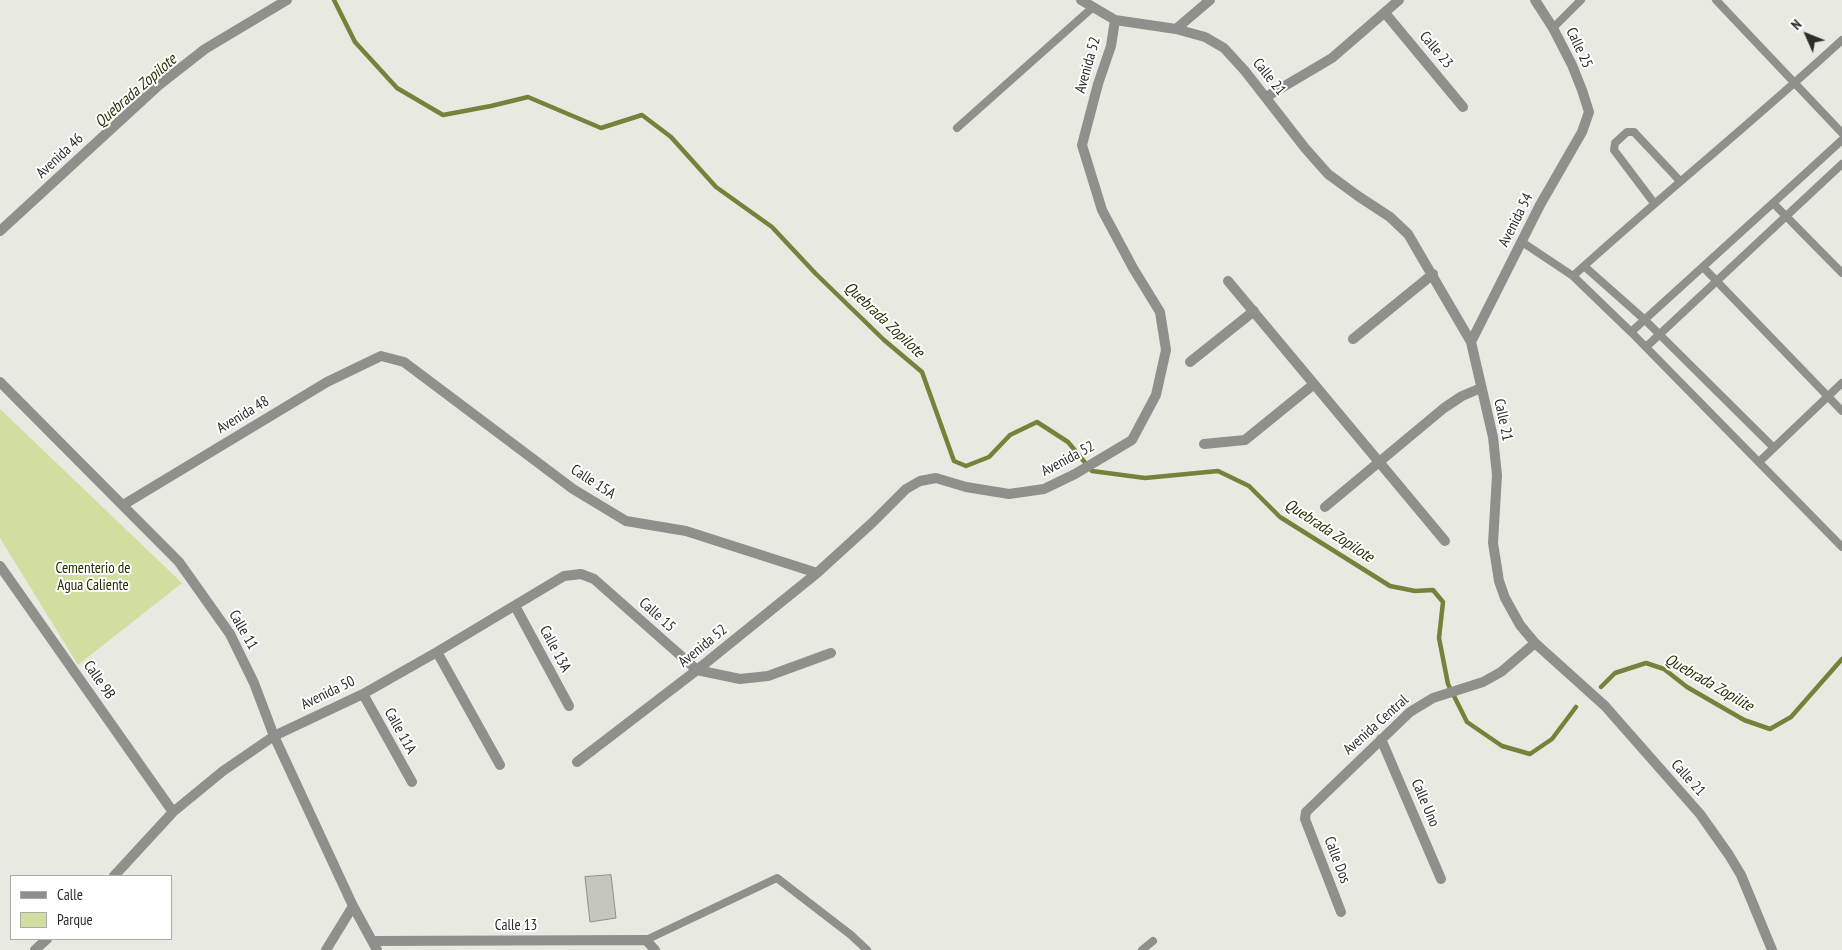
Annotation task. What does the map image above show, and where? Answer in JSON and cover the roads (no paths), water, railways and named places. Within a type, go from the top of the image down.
[{"type":"street","name":"Avenida 46","points":[[0,231],[159,85],[205,49],[287,0]]},
{"type":"street","name":"Calle 21","points":[[1080,0],[1115,20],[1176,29],[1205,37],[1224,48],[1245,71],[1305,148],[1328,174],[1390,217],[1408,234],[1471,342],[1493,437],[1497,475],[1493,543],[1499,581],[1505,598],[1520,625],[1535,643],[1605,706],[1700,814],[1729,854],[1741,876],[1772,950]]},
{"type":"street","points":[[1176,29],[1210,0]]},
{"type":"street","points":[[1266,97],[1332,58],[1399,0]]},
{"type":"street","name":"Calle 25","points":[[1535,0],[1553,28],[1572,65],[1588,112]]},
{"type":"street","name":"Calle 23","points":[[1385,13],[1464,107]]},
{"type":"street","name":"Avenida 52","points":[[577,762],[697,670],[817,573],[906,489],[920,481],[936,478],[966,487],[1009,494],[1044,489],[1075,474],[1132,440],[1156,396],[1166,350],[1160,312],[1133,268],[1102,210],[1082,145],[1098,84],[1111,46],[1115,20]]},
{"type":"street","name":"Avenida 54","points":[[1471,342],[1522,242],[1582,132],[1588,112]]},
{"type":"street","points":[[1353,340],[1432,274]]},
{"type":"street","points":[[1228,281],[1445,541]]},
{"type":"street","points":[[1190,362],[1254,311]]},
{"type":"street","name":"Avenida 48","points":[[123,506],[327,382],[381,356]]},
{"type":"street","name":"Calle 15A","points":[[381,356],[404,362],[573,489],[626,521],[686,531],[817,573]]},
{"type":"street","name":"Calle 11","points":[[0,382],[180,562],[230,634],[254,682],[274,736],[353,906],[375,946]]},
{"type":"street","points":[[1204,444],[1245,440],[1314,384]]},
{"type":"street","points":[[1325,507],[1444,408],[1462,396],[1481,388]]},
{"type":"street","name":"Calle 9B","points":[[0,566],[173,812]]},
{"type":"street","name":"Avenida 50","points":[[115,875],[173,812],[224,771],[274,736],[363,694],[564,576],[580,574]]},
{"type":"street","name":"Calle 15","points":[[580,574],[594,579],[697,670],[740,679],[768,676],[831,653]]},
{"type":"street","name":"Calle 13A","points":[[515,606],[569,706]]},
{"type":"street","name":"Avenida Central","points":[[1305,819],[1306,812],[1311,805],[1410,712],[1433,698],[1483,682],[1501,672],[1535,643]]},
{"type":"street","points":[[437,652],[500,765]]},
{"type":"street","name":"Calle 11A","points":[[363,694],[412,782]]},
{"type":"street","name":"Calle Uno","points":[[1381,739],[1441,880]]},
{"type":"street","name":"Calle Dos","points":[[1305,819],[1341,912]]},
{"type":"street","points":[[326,950],[353,906]]},
{"type":"street","points":[[35,950],[46,940]]},
{"type":"street","points":[[646,940],[655,950]]},
{"type":"street","name":"Calle 13","points":[[375,946],[646,940]]},
{"type":"lane","points":[[1553,28],[1581,0]]},
{"type":"lane","points":[[1716,0],[1794,84],[1842,132]]},
{"type":"lane","points":[[957,128],[1092,8]]},
{"type":"lane","points":[[1573,276],[1654,202],[1794,84],[1842,40]]},
{"type":"lane","points":[[1654,202],[1614,150],[1615,143],[1627,132],[1634,132],[1680,181]]},
{"type":"lane","points":[[1631,332],[1842,140]]},
{"type":"lane","points":[[1646,348],[1842,164]]},
{"type":"lane","points":[[1773,203],[1842,273]]},
{"type":"lane","points":[[1522,242],[1573,276],[1631,332],[1842,547]]},
{"type":"lane","points":[[1584,266],[1645,320],[1774,448]]},
{"type":"lane","points":[[1703,267],[1842,410]]},
{"type":"lane","points":[[1759,462],[1842,383]]},
{"type":"lane","points":[[646,940],[777,878],[851,935],[867,950]]},
{"type":"lane","points":[[1142,950],[1153,941]]},
{"type":"waterway","name":"Quebrada Zopilote","points":[[334,0],[355,42],[397,88],[443,115],[528,97],[601,128],[642,115],[671,137],[716,187],[772,227],[815,273],[884,340],[922,372],[954,461],[966,466],[989,457],[1010,435],[1037,422],[1068,442],[1092,471],[1145,478],[1218,471],[1249,486],[1280,517],[1390,586],[1415,591],[1433,590],[1443,602],[1439,638],[1448,684],[1467,722],[1502,746],[1530,754],[1552,739],[1576,707]]},
{"type":"waterway","name":"Quebrada Zopilite","points":[[1601,687],[1615,673],[1646,663],[1664,669],[1687,687],[1744,720],[1770,729],[1791,717],[1842,659]]},
{"type":"park label","name":"Cementerio de Agua Caliente","points":[[93,578]]}]
